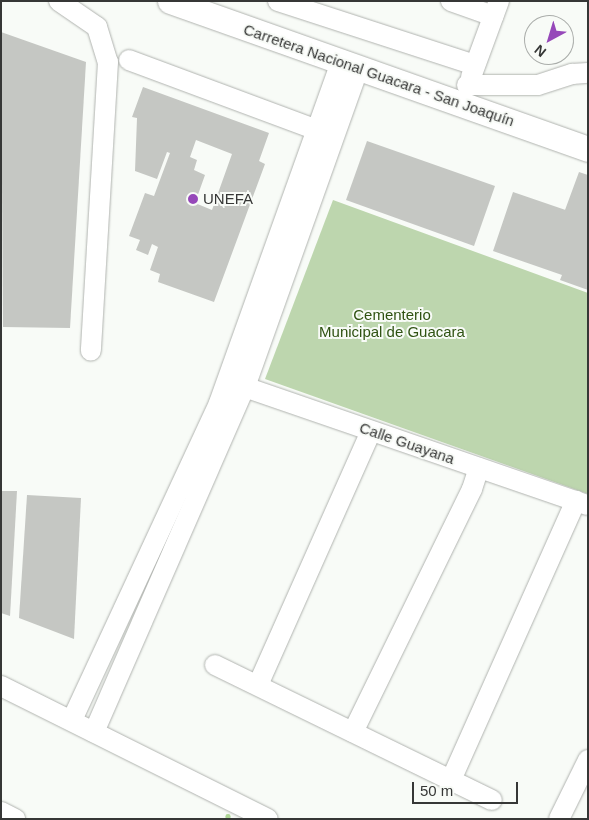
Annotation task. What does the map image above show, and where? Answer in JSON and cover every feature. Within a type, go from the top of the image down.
[{"type":"main road","name":"Carretera Nacional Guacara - San Joaquín","points":[[170,1],[350,66],[463,94],[588,149]]},
{"type":"street","points":[[59,1],[97,27],[108,62],[91,350]]},
{"type":"street","points":[[278,1],[475,65]]},
{"type":"street","points":[[451,1],[496,9],[463,94],[538,85],[580,73],[588,58]]},
{"type":"street","points":[[129,60],[317,130]]},
{"type":"street","points":[[72,720],[215,412],[235,384],[317,130],[350,66]]},
{"type":"street","points":[[94,732],[235,384],[350,66]]},
{"type":"street","name":"Calle Guayana","points":[[235,384],[582,503]]},
{"type":"street","points":[[258,685],[371,431]]},
{"type":"street","points":[[353,732],[472,489],[479,468]]},
{"type":"street","points":[[451,780],[582,503]]},
{"type":"street","points":[[215,665],[492,800]]},
{"type":"street","points":[[1,686],[268,819]]},
{"type":"street","points":[[559,819],[588,760]]},
{"type":"street","points":[[1,812],[15,819]]},
{"type":"green space","name":"Cementerio Municipal de Guacara","points":[[333,200],[588,293],[588,494],[265,379]]},
{"type":"building","points":[[1,32],[86,62],[70,328],[3,327]]},
{"type":"building","points":[[143,87],[269,133],[259,161],[265,164],[214,302],[158,282],[160,274],[150,270],[158,247],[152,244],[148,255],[136,250],[140,240],[129,236],[145,193],[154,196],[170,153],[167,152],[157,179],[135,171],[137,118],[132,117]],"holes":[[[196,140],[232,154],[212,210],[195,203],[205,175],[194,170],[197,160],[190,157]]]},
{"type":"building","points":[[367,141],[495,186],[474,246],[346,200]]},
{"type":"building","points":[[579,172],[588,175],[588,290],[560,280],[562,275],[493,251],[513,192],[565,210]]},
{"type":"building","points":[[1,491],[17,491],[10,616],[1,613]]},
{"type":"building","points":[[27,495],[81,498],[74,639],[19,618]]},
{"type":"place","name":"UNEFA","points":[[193,199]]}]
